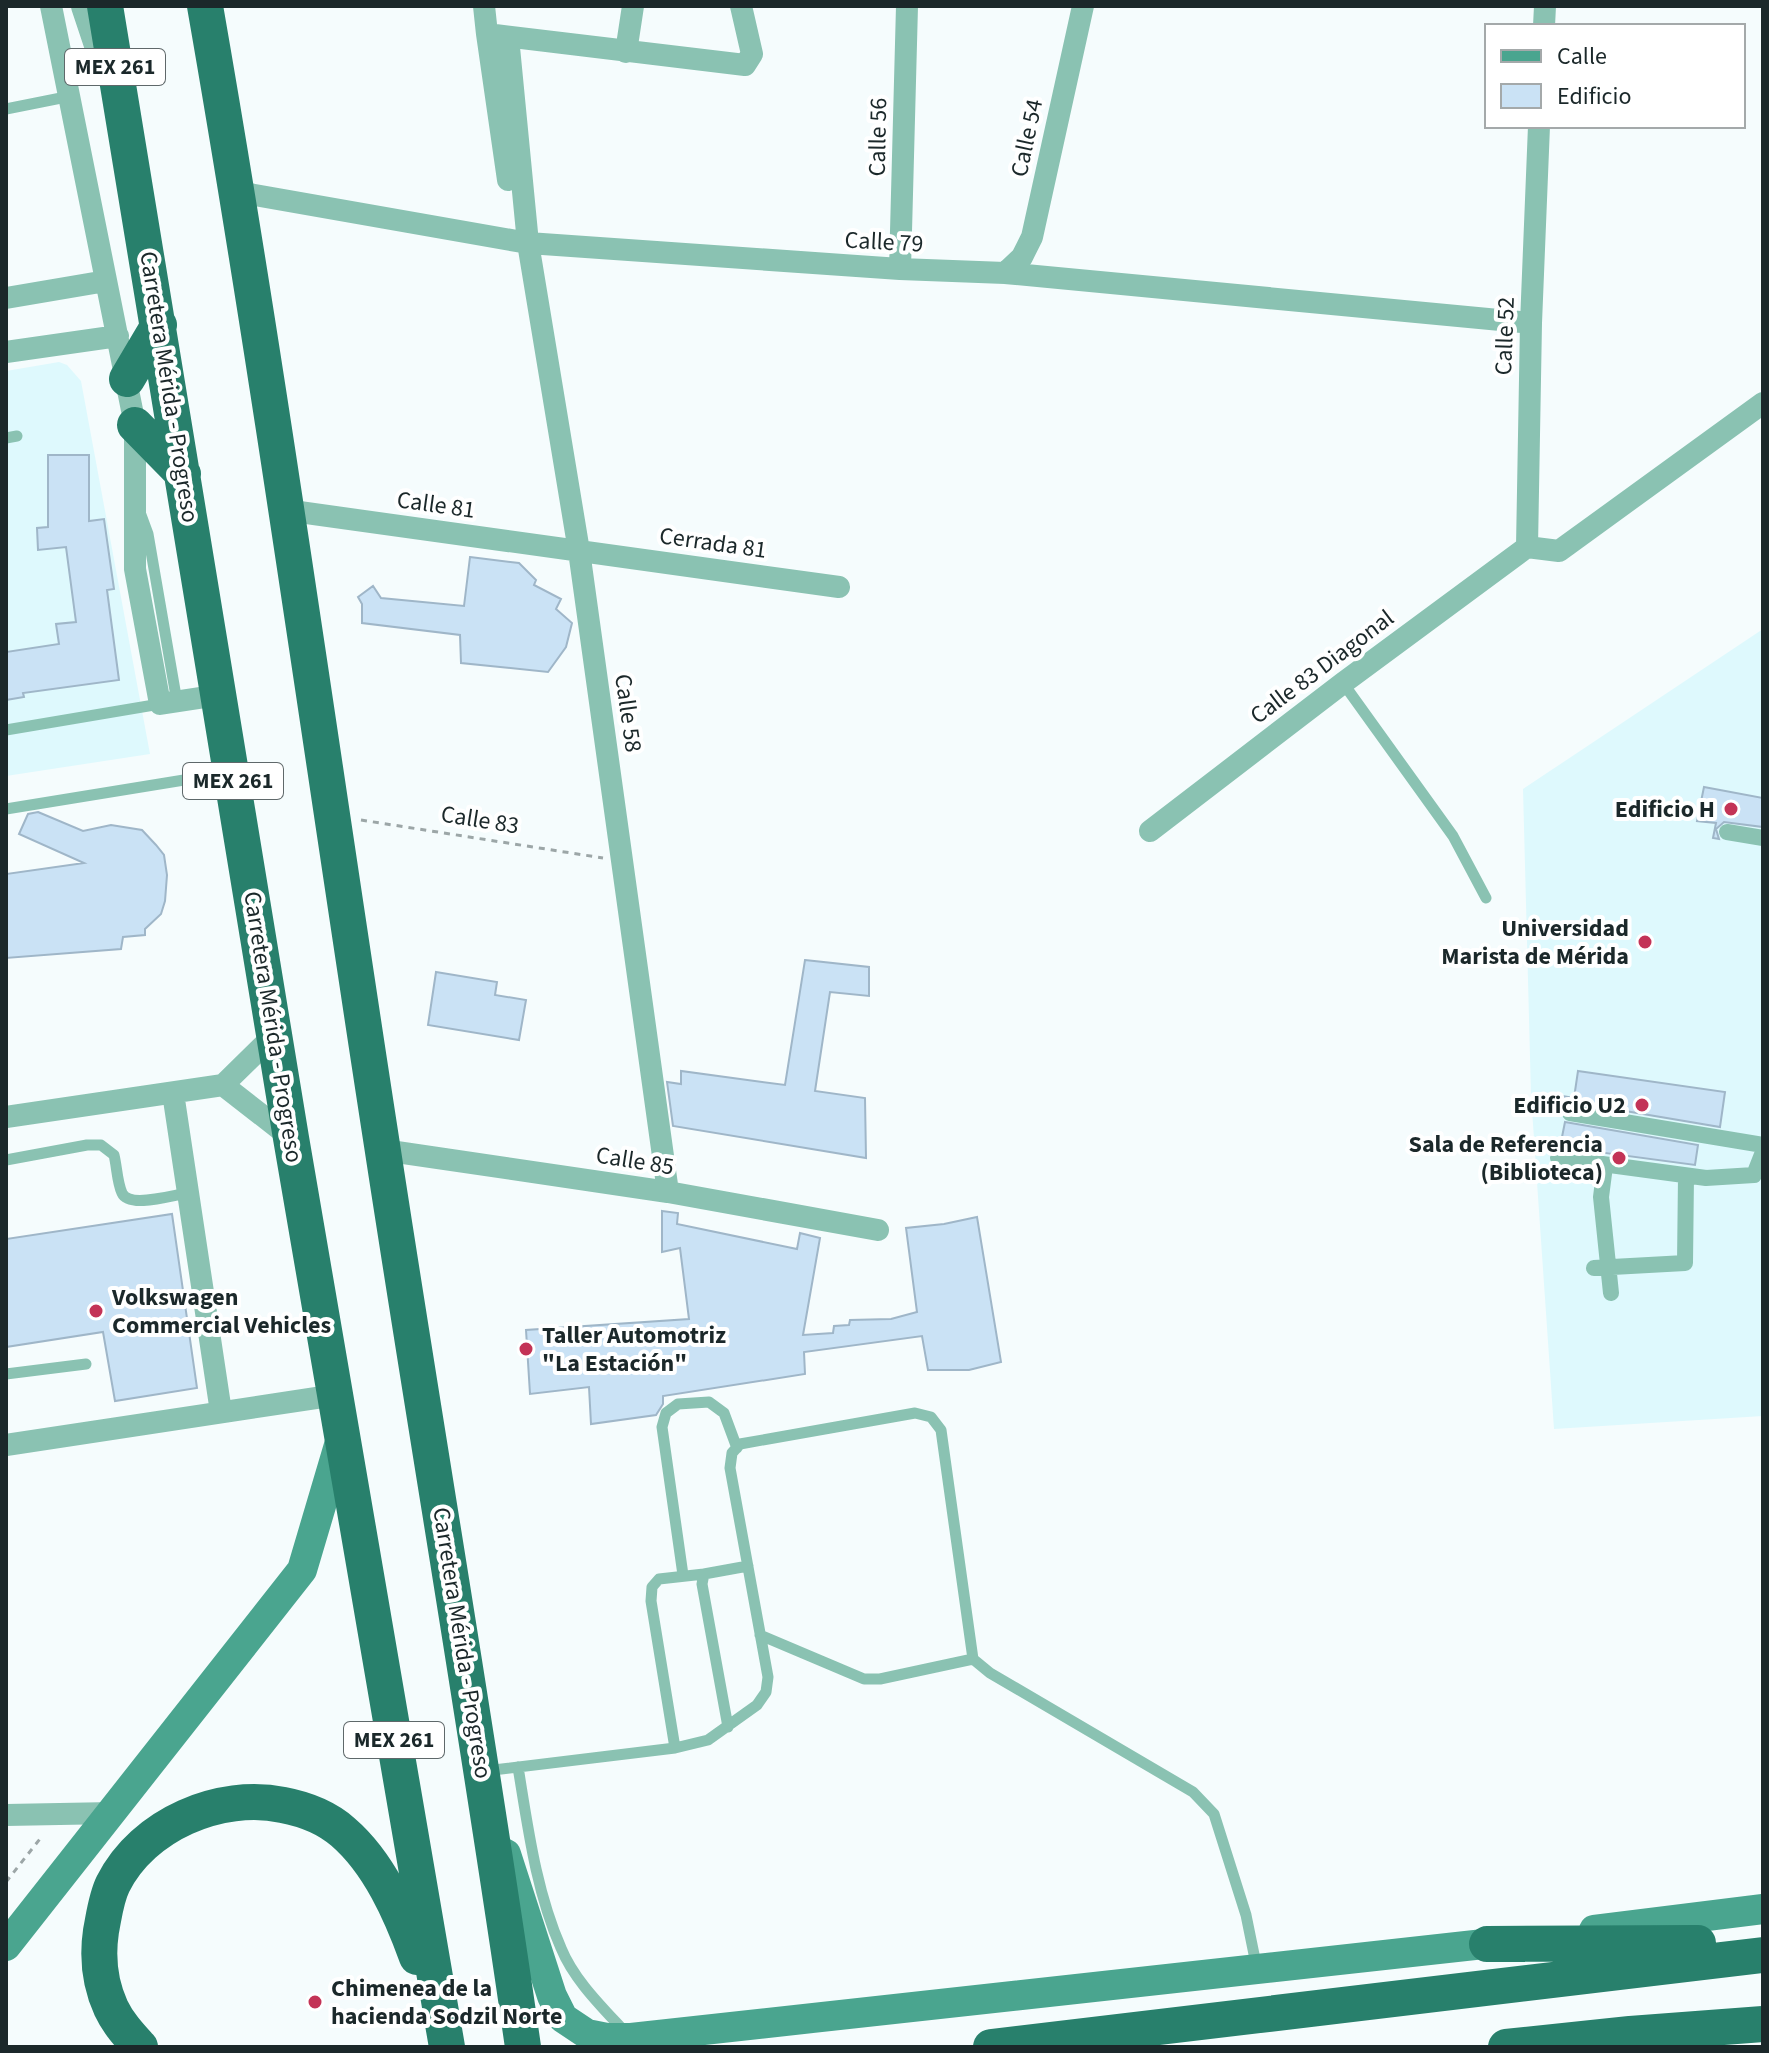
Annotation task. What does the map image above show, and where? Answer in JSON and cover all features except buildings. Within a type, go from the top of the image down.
[{"type":"highway","name":"Carretera Mérida - Progreso","points":[[105,6],[291,1138],[446,2040]]},
{"type":"highway","name":"Carretera Mérida - Progreso","points":[[205,6],[238,192],[383,1150],[485,1783],[523,2047]]},
{"type":"highway","points":[[127,379],[159,325]]},
{"type":"highway","points":[[135,425],[183,474]]},
{"type":"highway","points":[[140,2047],[122,2027],[111,2008],[102,1981],[99,1959],[101,1936],[112,1885],[144,1845],[169,1826],[197,1812],[242,1801],[298,1808],[343,1831],[361,1850],[408,1932],[446,2040]]},
{"type":"highway","points":[[1487,1944],[1714,1943],[1763,1947]]},
{"type":"highway","points":[[991,2047],[1763,1955]]},
{"type":"highway","points":[[1506,2047],[1763,2024]]},
{"type":"main road","points":[[6,1946],[302,1570],[342,1433]]},
{"type":"main road","points":[[485,1783],[552,1996],[563,2018],[587,2034],[607,2038],[631,2038],[1258,1970],[1763,1909]]},
{"type":"street","points":[[51,6],[135,425],[135,569],[168,703],[219,695]]},
{"type":"street","points":[[85,6],[126,129]]},
{"type":"street","name":"Calle 58","points":[[484,6],[498,36],[522,242],[579,551],[668,1192]]},
{"type":"street","points":[[626,52],[633,6]]},
{"type":"street","points":[[498,36],[745,65],[752,54],[741,6]]},
{"type":"street","name":"Calle 56","points":[[900,269],[907,6]]},
{"type":"street","name":"Calle 54","points":[[1005,273],[1022,257],[1032,237],[1083,6]]},
{"type":"street","name":"Calle 52","points":[[1527,547],[1539,128]]},
{"type":"street","name":"Calle 79","points":[[238,192],[522,242],[900,269],[1005,273],[1531,323]]},
{"type":"street","points":[[6,298],[106,281]]},
{"type":"street","points":[[6,352],[118,336]]},
{"type":"street","points":[[1527,547],[1559,551],[1763,403]]},
{"type":"street","name":"Calle 81","points":[[285,510],[579,551]]},
{"type":"street","name":"Calle 83 Diagonal","points":[[1150,831],[1527,547]]},
{"type":"street","name":"Cerrada 81","points":[[579,551],[839,587]]},
{"type":"street","points":[[1727,832],[1763,838]]},
{"type":"street","points":[[6,1117],[223,1085],[274,1035]]},
{"type":"street","points":[[223,1085],[291,1138]]},
{"type":"street","points":[[173,1093],[221,1412]]},
{"type":"street","points":[[1570,1113],[1763,1145]]},
{"type":"street","name":"Calle 85","points":[[383,1150],[668,1192],[878,1230]]},
{"type":"street","points":[[1558,1158],[1706,1178],[1754,1175],[1763,1152]]},
{"type":"street","points":[[1605,1166],[1601,1197],[1611,1293]]},
{"type":"street","points":[[1594,1268],[1685,1263],[1686,1176]]},
{"type":"street","points":[[6,1445],[336,1395]]},
{"type":"street","points":[[6,1815],[113,1813]]},
{"type":"lane","points":[[6,109],[71,96]]},
{"type":"lane","points":[[1343,683],[1453,836],[1486,898]]},
{"type":"lane","points":[[6,730],[168,703]]},
{"type":"lane","points":[[6,809],[232,772]]},
{"type":"lane","points":[[6,1160],[101,1145],[114,1155],[122,1194],[128,1200],[188,1193]]},
{"type":"lane","points":[[6,1374],[86,1364]]},
{"type":"lane","points":[[683,1575],[662,1427],[666,1413],[678,1404],[709,1402],[724,1413],[737,1448]]},
{"type":"lane","points":[[485,1783],[518,1767],[675,1748],[708,1740],[757,1705],[766,1692],[768,1677],[730,1468],[732,1453],[740,1444],[915,1413],[931,1417],[941,1430],[973,1659],[990,1673],[1193,1792],[1214,1814],[1246,1915],[1258,1970]]},
{"type":"lane","points":[[675,1748],[651,1601],[652,1587],[659,1579],[748,1566]]},
{"type":"lane","points":[[704,1574],[702,1584],[728,1727]]},
{"type":"lane","points":[[760,1635],[864,1679],[880,1679],[973,1659]]},
{"type":"lane","points":[[518,1767],[534,1866],[561,1950],[590,1994],[631,2038]]},
{"type":"path","name":"Calle 83","points":[[332,815],[622,861]]},
{"type":"path","points":[[6,1882],[51,1825]]},
{"type":"shaded area","points":[[59,362],[67,365],[81,381],[150,754],[6,776],[6,371]]},
{"type":"shaded area","name":"Universidad Marista de Mérida","points":[[1763,629],[1763,1416],[1554,1429],[1531,1095],[1523,789]]},
{"type":"place","name":"Edificio H","points":[[1731,809]]},
{"type":"place","name":"Universidad Marista de Mérida","points":[[1645,942]]},
{"type":"place","name":"Edificio U2","points":[[1642,1105]]},
{"type":"place","name":"Sala de Referencia (Biblioteca)","points":[[1619,1158]]},
{"type":"place","name":"Volkswagen Commercial Vehicles","points":[[96,1311]]},
{"type":"place","name":"Taller Automotriz \"La Estación\"","points":[[526,1349]]},
{"type":"place","name":"Chimenea de la hacienda Sodzil Norte","points":[[315,2002]]}]
